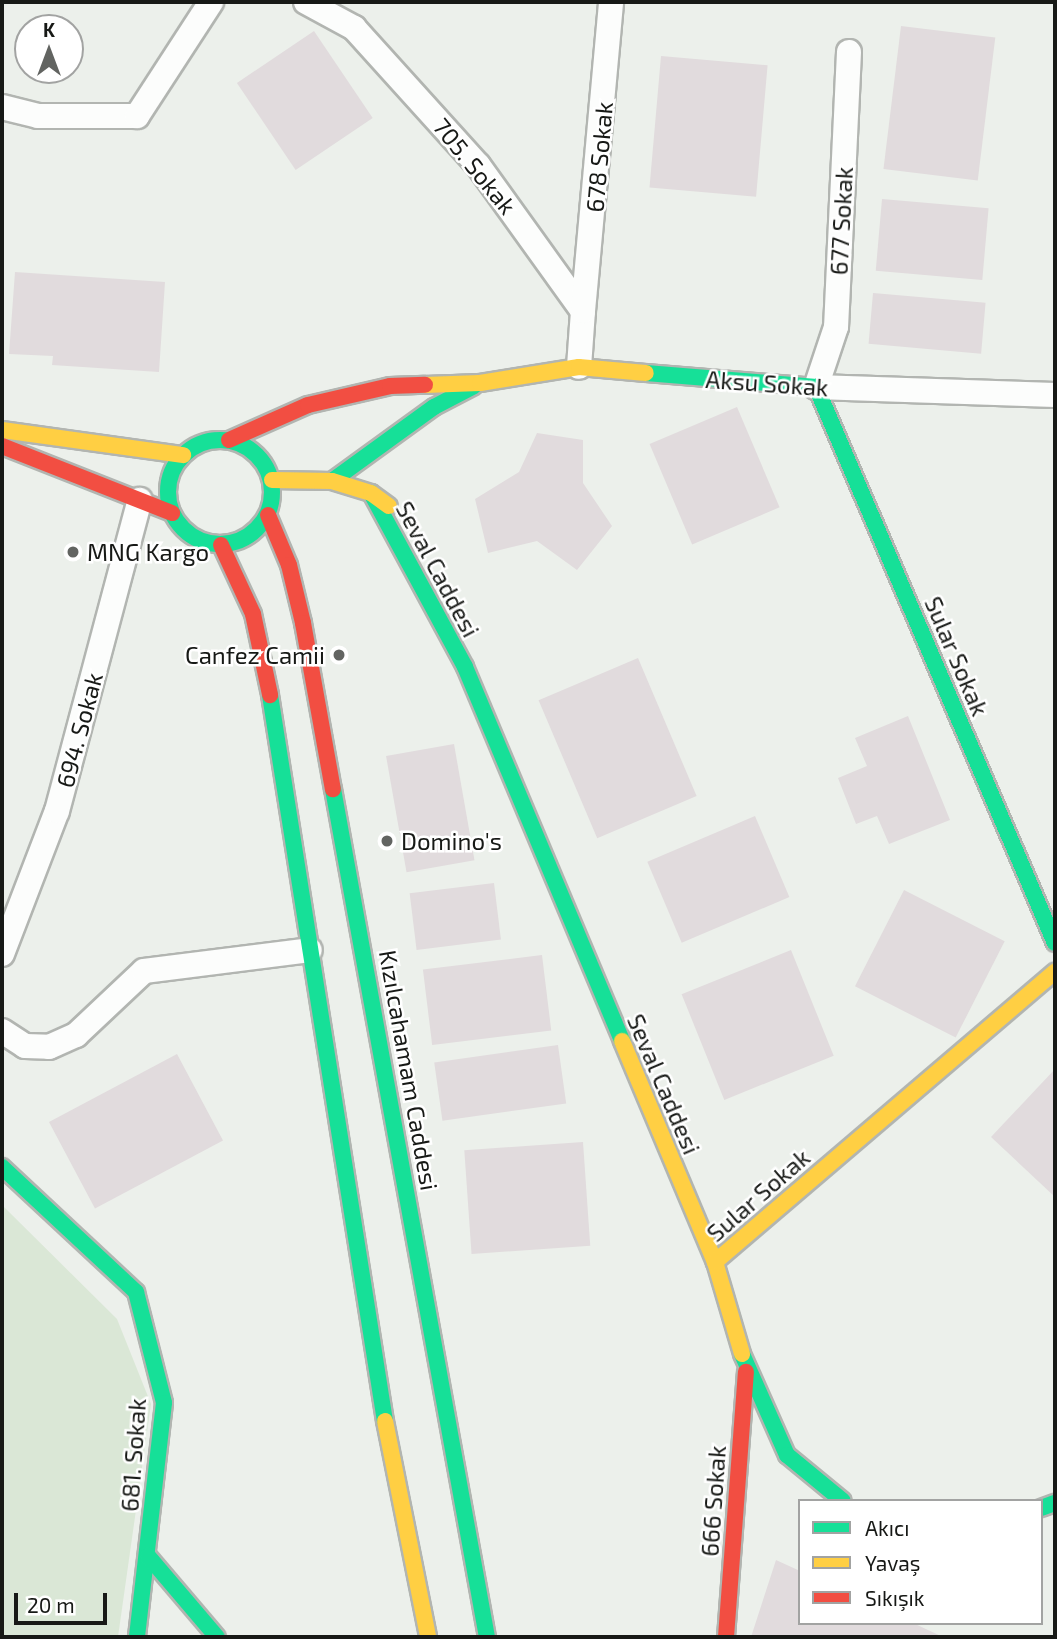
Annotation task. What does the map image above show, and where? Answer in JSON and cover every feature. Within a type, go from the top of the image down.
[{"type":"main road","name":"Aksu Sokak","points":[[229,440],[308,405],[390,386],[480,383],[579,367],[816,387]]},
{"type":"main road","name":"Aksu Sokak","points":[[332,481],[434,407],[480,383]]},
{"type":"main road","name":"Sular Sokak","points":[[816,387],[1055,943]]},
{"type":"main road","points":[[2,430],[183,455]]},
{"type":"main road","points":[[2,446],[172,513],[192,536],[221,545],[249,536],[268,515],[272,480],[260,458],[229,440],[204,443],[183,455],[168,482],[172,513]]},
{"type":"main road","name":"Seval Caddesi","points":[[272,480],[332,481],[371,492],[402,516]]},
{"type":"main road","name":"Seval Caddesi","points":[[371,492],[465,667],[715,1262],[746,1368],[787,1455],[841,1499]]},
{"type":"main road","name":"Kızılcahamam Caddesi","points":[[268,515],[289,565],[303,623],[487,1637]]},
{"type":"main road","points":[[221,545],[253,614],[266,674],[352,1234],[408,1557],[428,1637]]},
{"type":"main road","name":"Seval Caddesi","points":[[443,592],[465,667]]},
{"type":"main road","name":"Sular Sokak","points":[[715,1262],[1055,972]]},
{"type":"main road","name":"681. Sokak","points":[[2,1167],[136,1293],[164,1403],[137,1637]]},
{"type":"main road","name":"666 Sokak","points":[[726,1637],[746,1368]]},
{"type":"main road","points":[[148,1556],[217,1637]]},
{"type":"street","points":[[2,107],[38,116],[137,116],[211,2]]},
{"type":"street","name":"705. Sokak","points":[[306,2],[354,28],[478,164],[583,311]]},
{"type":"street","name":"678 Sokak","points":[[583,311],[611,2]]},
{"type":"street","name":"677 Sokak","points":[[816,387],[836,327],[849,52]]},
{"type":"street","points":[[579,367],[583,311]]},
{"type":"street","name":"Aksu Sokak","points":[[816,387],[1055,395]]},
{"type":"street","name":"694. Sokak","points":[[2,954],[57,811],[140,500]]},
{"type":"street","points":[[2,1031],[25,1046],[49,1047],[76,1035],[145,971],[310,950]]},
{"type":"green space","points":[[2,1205],[117,1319],[151,1404],[118,1637],[2,1637]]},
{"type":"building","points":[[901,26],[995,38],[978,181],[883,169]]},
{"type":"building","points":[[314,31],[373,118],[296,170],[237,83]]},
{"type":"building","points":[[661,56],[768,65],[756,197],[649,187]]},
{"type":"building","points":[[882,199],[989,208],[982,280],[876,271]]},
{"type":"building","points":[[15,272],[165,282],[159,372],[52,365],[53,356],[9,354]]},
{"type":"building","points":[[873,293],[986,303],[981,354],[869,344]]},
{"type":"building","points":[[737,407],[780,507],[692,544],[650,444]]},
{"type":"building","points":[[537,433],[583,440],[583,483],[612,526],[577,570],[537,541],[488,553],[475,499],[519,472]]},
{"type":"building","points":[[638,658],[697,796],[597,838],[539,700]]},
{"type":"building","points":[[908,716],[950,820],[889,844],[877,816],[856,824],[838,778],[867,766],[855,738]]},
{"type":"building","points":[[454,744],[474,860],[407,872],[386,756]]},
{"type":"building","points":[[755,816],[789,897],[682,943],[647,862]]},
{"type":"building","points":[[494,883],[501,940],[417,950],[410,893]]},
{"type":"building","points":[[904,890],[1005,941],[956,1038],[855,986]]},
{"type":"building","points":[[791,950],[834,1056],[724,1100],[682,994]]},
{"type":"building","points":[[542,955],[551,1030],[432,1045],[423,970]]},
{"type":"building","points":[[558,1045],[566,1103],[442,1121],[434,1062]]},
{"type":"building","points":[[177,1054],[223,1141],[95,1209],[49,1122]]},
{"type":"building","points":[[1055,1069],[1055,1197],[991,1137]]},
{"type":"building","points":[[583,1142],[590,1246],[472,1254],[464,1150]]},
{"type":"building","points":[[776,1560],[798,1570],[798,1625],[917,1625],[943,1637],[751,1637]]},
{"type":"traffic: fast","points":[[646,373],[816,387],[1055,943]]},
{"type":"traffic: fast","points":[[332,481],[434,407],[474,386]]},
{"type":"traffic: fast","points":[[220,440],[240,444],[257,455],[268,472],[272,492],[268,512],[257,529],[240,540],[220,544],[200,540],[183,529],[172,512],[168,492],[172,472],[183,455],[200,444],[220,440]]},
{"type":"traffic: fast","points":[[371,493],[465,667],[622,1041]]},
{"type":"traffic: fast","points":[[270,695],[385,1421]]},
{"type":"traffic: fast","points":[[333,789],[487,1637]]},
{"type":"traffic: fast","points":[[2,1167],[136,1292],[164,1403],[137,1637]]},
{"type":"traffic: fast","points":[[742,1354],[787,1455],[841,1499]]},
{"type":"traffic: fast","points":[[1043,1507],[1055,1503]]},
{"type":"traffic: fast","points":[[148,1556],[217,1637]]},
{"type":"traffic: slow","points":[[425,385],[480,383],[579,367],[646,373]]},
{"type":"traffic: slow","points":[[2,430],[183,455]]},
{"type":"traffic: slow","points":[[272,480],[332,481],[371,493],[389,506]]},
{"type":"traffic: slow","points":[[715,1262],[1055,972]]},
{"type":"traffic: slow","points":[[622,1041],[715,1262],[742,1354]]},
{"type":"traffic: slow","points":[[385,1421],[428,1637]]},
{"type":"traffic: jam","points":[[229,440],[308,405],[390,386],[425,385]]},
{"type":"traffic: jam","points":[[2,446],[172,513]]},
{"type":"traffic: jam","points":[[268,515],[289,565],[303,623],[333,789]]},
{"type":"traffic: jam","points":[[221,545],[253,614],[270,695]]},
{"type":"traffic: jam","points":[[726,1637],[746,1372]]},
{"type":"place","name":"MNG Kargo","points":[[73,552]]},
{"type":"place","name":"Canfez Camii","points":[[339,655]]},
{"type":"place","name":"Domino's","points":[[387,841]]}]
